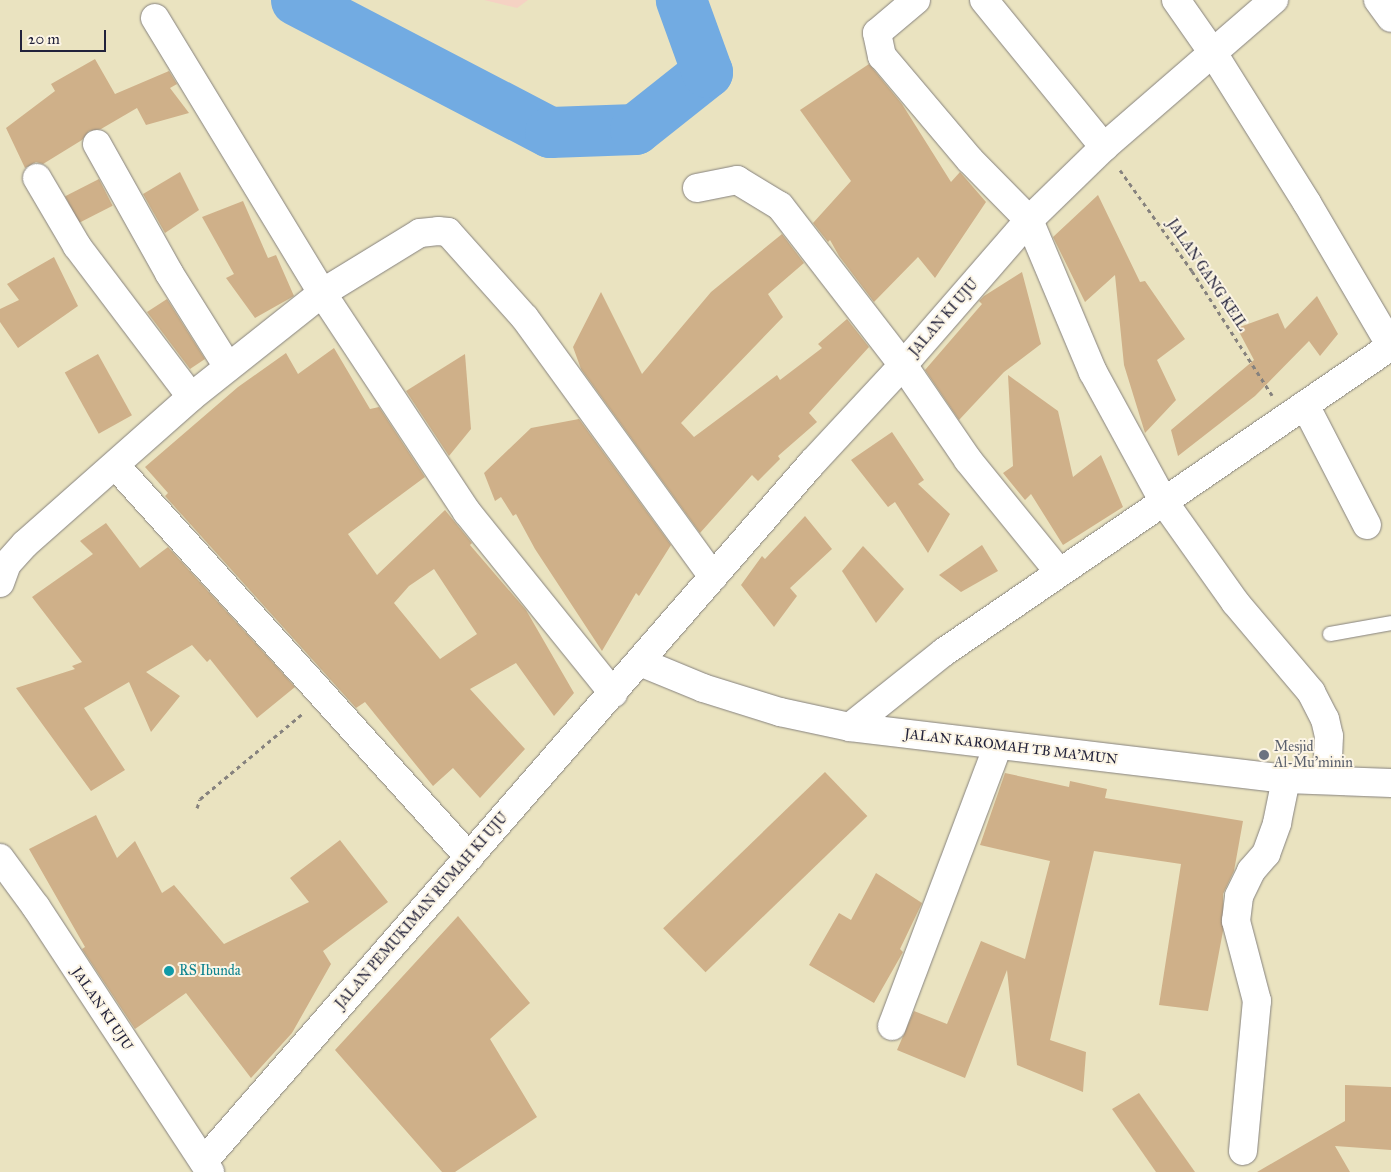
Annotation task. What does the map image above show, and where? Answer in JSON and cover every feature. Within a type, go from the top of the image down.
[{"type":"street","points":[[916,0],[877,33],[882,56],[970,160],[1029,220],[1093,372],[1164,502],[1235,602],[1311,692],[1325,719],[1329,736],[1327,780]]},
{"type":"street","points":[[984,0],[1104,147]]},
{"type":"street","points":[[850,727],[944,652],[1391,346],[1307,203],[1214,53],[1176,0]]},
{"type":"street","name":"JALAN KI UJU","points":[[640,662],[1029,220],[1104,147],[1274,0]]},
{"type":"street","points":[[1378,0],[1391,18]]},
{"type":"street","points":[[156,18],[322,293],[466,512],[613,693]]},
{"type":"street","points":[[97,144],[169,274],[228,368]]},
{"type":"street","points":[[37,178],[77,246],[191,397]]},
{"type":"street","points":[[697,188],[737,180],[780,206],[903,365],[968,460],[1060,572]]},
{"type":"street","points":[[0,583],[7,564],[25,544],[116,466],[191,397],[322,293],[420,233],[448,232],[525,318],[713,577]]},
{"type":"street","points":[[1296,412],[1367,525]]},
{"type":"street","points":[[116,466],[469,857]]},
{"type":"street","name":"JALAN PEMUKIMAN RUMAH KI UJU","points":[[207,1166],[469,857],[640,662]]},
{"type":"street","name":"JALAN KAROMAH TB MA'MUN","points":[[640,662],[703,688],[780,712],[850,727],[1286,779],[1391,783]]},
{"type":"street","points":[[892,1026],[998,746]]},
{"type":"street","points":[[1243,1152],[1256,1001],[1236,921],[1239,896],[1251,871],[1266,854],[1277,823],[1286,779]]},
{"type":"street","name":"JALAN KI UJU","points":[[0,858],[36,907],[207,1166]]},
{"type":"lane","points":[[1330,634],[1391,623]]},
{"type":"path","name":"JALAN GANG KEIL","points":[[1104,147],[1296,412]]},
{"type":"path","points":[[197,808],[200,799],[324,695]]},
{"type":"shaded area","points":[[484,0],[528,0],[517,8]]},
{"type":"building","points":[[95,59],[115,94],[169,71],[177,84],[170,88],[189,113],[146,125],[137,108],[101,129],[89,131],[82,140],[43,164],[36,162],[25,168],[6,128],[55,91],[51,84]]},
{"type":"building","points":[[869,64],[902,104],[951,182],[960,172],[986,202],[935,278],[918,257],[874,302],[839,256],[830,240],[828,242],[813,223],[851,181],[800,110]]},
{"type":"building","points":[[180,172],[199,210],[165,233],[143,194]]},
{"type":"building","points":[[99,179],[113,206],[79,223],[65,196]]},
{"type":"building","points":[[1098,195],[1140,282],[1145,281],[1185,339],[1157,360],[1176,400],[1145,433],[1124,365],[1115,275],[1085,302],[1053,237]]},
{"type":"building","points":[[243,201],[268,258],[276,255],[294,296],[255,318],[226,278],[234,274],[202,217]]},
{"type":"building","points":[[782,234],[804,263],[768,294],[783,317],[681,423],[694,437],[777,375],[780,380],[822,348],[818,344],[847,319],[869,347],[809,413],[817,422],[778,456],[780,459],[758,481],[752,475],[700,533],[581,369],[573,347],[601,292],[642,374],[711,292]]},
{"type":"building","points":[[54,257],[78,306],[18,348],[0,322],[0,309],[19,300],[7,284]]},
{"type":"building","points":[[1022,272],[1041,344],[1004,372],[959,420],[925,370],[982,304],[979,301]]},
{"type":"building","points":[[1317,296],[1338,334],[1320,356],[1309,341],[1255,396],[1178,456],[1171,430],[1254,360],[1237,328],[1278,313],[1285,329]]},
{"type":"building","points":[[167,299],[205,359],[190,369],[147,312]]},
{"type":"building","points":[[334,348],[370,409],[379,407],[425,477],[348,534],[377,575],[445,510],[472,543],[470,545],[526,610],[574,693],[554,716],[516,663],[470,689],[525,749],[480,798],[453,768],[433,786],[365,702],[356,708],[165,496],[168,493],[145,467],[238,387],[286,353],[298,374]],"holes":[[[434,569],[477,634],[440,659],[394,603],[409,586]]]},
{"type":"building","points":[[98,354],[132,415],[99,434],[65,372]]},
{"type":"building","points":[[465,354],[471,429],[449,456],[406,391]]},
{"type":"building","points":[[1008,375],[1058,411],[1073,477],[1101,455],[1123,507],[1063,545],[1031,494],[1025,500],[1003,473],[1013,466]]},
{"type":"building","points":[[579,419],[671,545],[639,596],[636,593],[602,651],[535,549],[516,514],[513,516],[501,497],[495,501],[484,473],[531,428]]},
{"type":"building","points":[[892,432],[924,480],[918,484],[950,514],[928,553],[895,502],[888,507],[851,460]]},
{"type":"building","points":[[805,516],[832,549],[790,588],[797,596],[774,627],[741,585],[762,556],[765,559]]},
{"type":"building","points":[[106,523],[140,568],[168,547],[295,687],[257,718],[210,659],[207,662],[192,645],[146,672],[180,696],[151,732],[129,682],[84,708],[125,770],[91,791],[16,688],[75,669],[72,666],[82,662],[32,597],[93,554],[80,541]]},
{"type":"building","points":[[982,545],[998,571],[961,592],[939,575]]},
{"type":"building","points":[[863,546],[904,589],[876,623],[842,571]]},
{"type":"building","points":[[825,772],[867,816],[706,972],[663,928]]},
{"type":"building","points":[[1005,773],[1069,787],[1070,781],[1107,789],[1105,798],[1243,821],[1234,871],[1223,894],[1223,931],[1208,1011],[1159,1005],[1181,864],[1094,851],[1050,1040],[1086,1052],[1083,1092],[1017,1065],[1007,970],[965,1078],[897,1050],[914,1011],[947,1024],[981,941],[1025,959],[1050,861],[980,845]]},
{"type":"building","points":[[96,815],[117,858],[135,841],[162,893],[174,885],[224,944],[309,902],[290,878],[340,840],[388,902],[323,951],[331,964],[292,1033],[251,1078],[186,993],[135,1029],[82,949],[85,947],[29,849]]},
{"type":"building","points":[[876,873],[922,903],[900,949],[903,952],[874,1003],[809,965],[839,913],[851,920]]},
{"type":"building","points":[[458,916],[530,1003],[490,1039],[537,1117],[455,1172],[442,1172],[335,1050]]},
{"type":"building","points":[[1345,1085],[1391,1087],[1391,1150],[1335,1146],[1350,1172],[1257,1172],[1345,1121]]},
{"type":"building","points":[[1139,1093],[1195,1172],[1156,1172],[1112,1109]]},
{"type":"waterway","points":[[296,0],[550,132],[635,129],[707,72],[681,0]]},
{"type":"place","name":"Mesjid Al-Mu'minin","points":[[1264,755]]},
{"type":"place","name":"RS Ibunda","points":[[169,971]]}]
